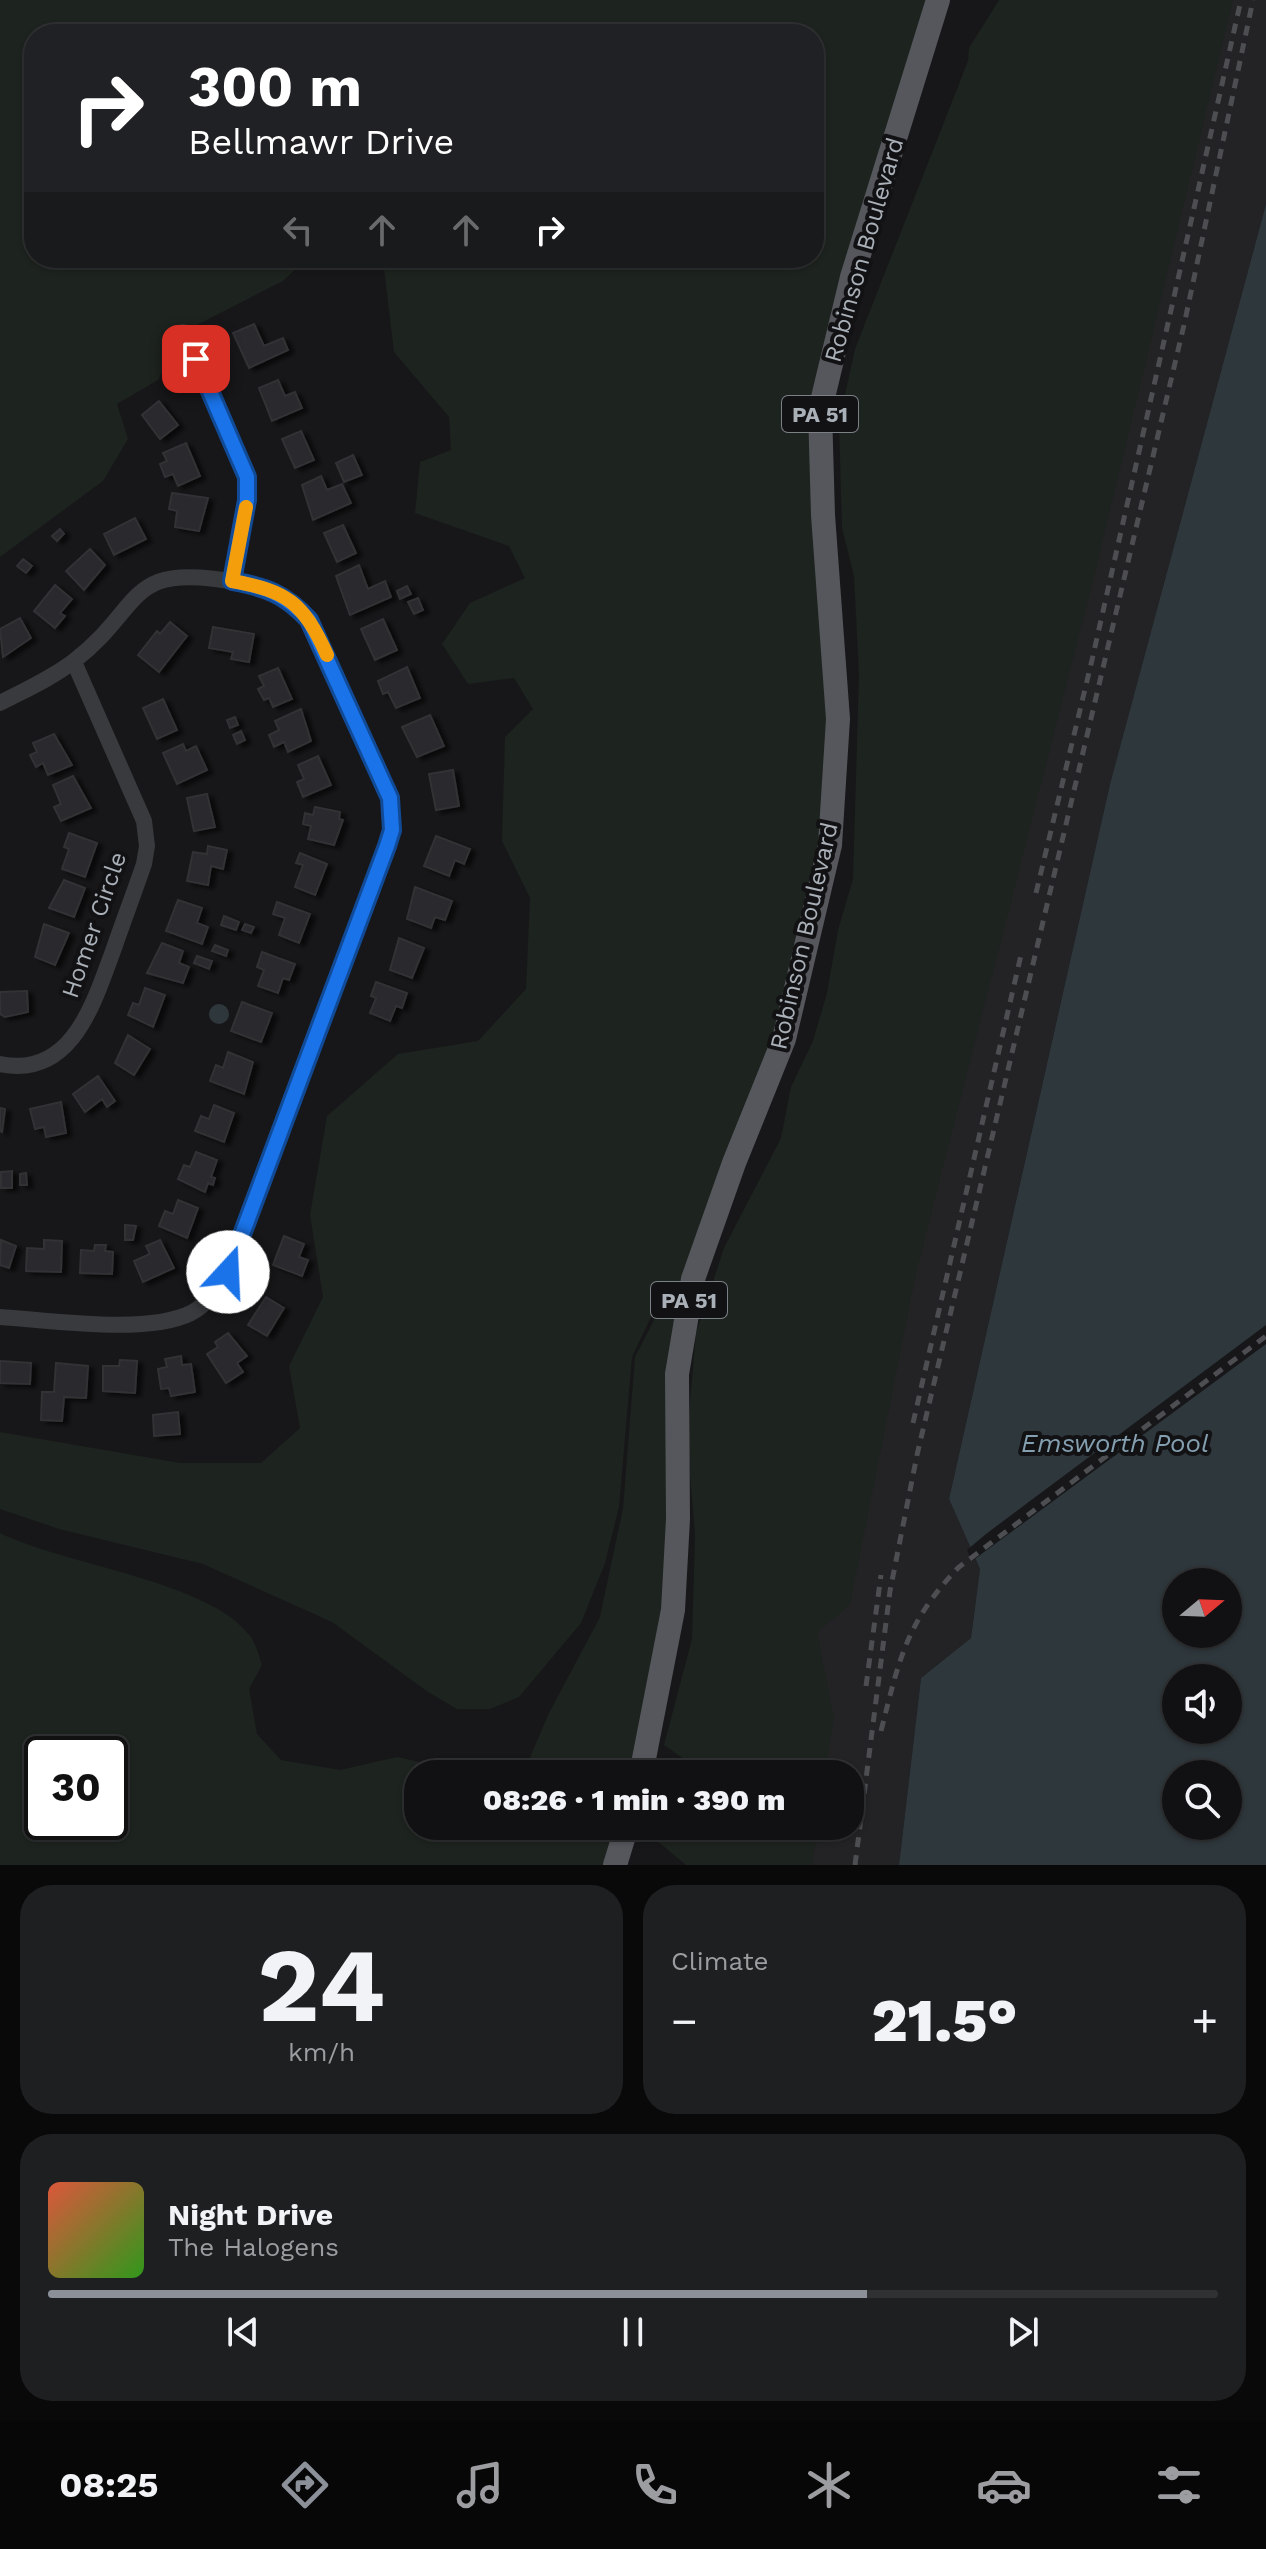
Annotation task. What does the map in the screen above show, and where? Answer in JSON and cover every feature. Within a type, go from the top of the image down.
[{"type":"main road","name":"Robinson Boulevard","points":[[644,1760],[673,1610],[678,1519],[677,1374],[693,1279],[734,1163],[784,1039],[830,845],[838,719],[823,515],[820,410],[852,277],[938,0]]},
{"type":"main road","points":[[615,1865],[623,1840]]},
{"type":"street","points":[[183,332],[247,477],[247,500],[232,581]]},
{"type":"street","points":[[0,703],[74,662],[136,595],[155,582],[178,575],[270,588],[292,601],[309,620],[390,798],[392,830],[228,1272],[214,1295],[194,1312],[169,1322],[143,1324],[0,1317]]},
{"type":"street","name":"Homer Circle","points":[[0,1064],[29,1065],[42,1061],[78,1033],[93,1006],[144,864],[147,846],[144,821],[74,662]]},
{"type":"shaded area","points":[[0,0],[933,0],[812,405],[833,720],[825,844],[779,1037],[691,1278],[672,1292],[651,1317],[632,1357],[619,1507],[605,1563],[581,1623],[519,1697],[490,1709],[457,1709],[428,1692],[332,1622],[203,1564],[59,1529],[0,1509],[0,1432],[180,1463],[261,1463],[300,1428],[289,1366],[323,1297],[310,1215],[327,1116],[398,1054],[478,1041],[526,989],[530,898],[502,841],[505,737],[533,709],[514,678],[468,684],[442,644],[470,603],[525,578],[509,546],[415,513],[420,462],[451,450],[449,417],[394,352],[384,268],[824,268],[824,24],[24,24],[24,268],[297,268],[283,281],[185,331],[158,380],[117,404],[128,439],[103,481],[0,557]]},
{"type":"shaded area","points":[[999,0],[1233,0],[1094,577],[917,1269],[850,1605],[817,1632],[834,1718],[827,1760],[685,1760],[664,1745],[692,1639],[695,1535],[687,1437],[696,1333],[724,1248],[781,1138],[791,1087],[813,1041],[827,993],[838,930],[853,879],[859,674],[854,576],[842,528],[839,422],[855,349],[968,61],[969,48]]},
{"type":"shaded area","points":[[1161,0],[1266,0],[1266,204],[1110,784],[949,1499],[980,1569],[971,1638],[921,1678],[899,1865],[775,1865],[778,1840],[864,1840],[864,1760],[789,1760]]},
{"type":"shaded area","points":[[667,1313],[677,1314],[676,1519],[639,1760],[529,1760],[548,1715],[600,1617],[623,1508],[635,1357],[654,1320]]},
{"type":"shaded area","points":[[0,1533],[60,1555],[170,1588],[203,1601],[230,1617],[252,1639],[257,1650],[262,1665],[249,1689],[257,1734],[281,1760],[340,1770],[397,1757],[410,1760],[404,1760],[404,1840],[619,1840],[611,1865],[0,1865]]},
{"type":"shaded area","points":[[656,1840],[816,1840],[812,1865],[686,1865]]},
{"type":"water","name":"Emsworth Pool","points":[[1266,204],[1266,1865],[899,1865],[921,1678],[971,1638],[980,1569],[949,1499],[1110,784]]},
{"type":"water","points":[[219,1004],[226,1007],[229,1014],[226,1021],[219,1024],[212,1021],[209,1014],[212,1007]]},
{"type":"pier","points":[[1266,1325],[1266,1344],[972,1561],[967,1550],[986,1534]]},
{"type":"building","points":[[254,324],[264,346],[283,338],[288,350],[249,368],[233,333]]},
{"type":"building","points":[[278,380],[285,396],[295,392],[302,408],[272,421],[259,388]]},
{"type":"building","points":[[159,401],[178,425],[160,439],[142,415]]},
{"type":"building","points":[[301,431],[314,460],[295,468],[282,439]]},
{"type":"building","points":[[186,443],[200,476],[178,486],[173,474],[165,477],[160,464],[167,461],[163,453]]},
{"type":"building","points":[[353,455],[362,475],[344,482],[336,463]]},
{"type":"building","points":[[321,476],[327,490],[342,484],[351,503],[313,520],[302,485]]},
{"type":"building","points":[[172,493],[208,498],[199,531],[175,527],[177,511],[169,509]]},
{"type":"building","points":[[135,518],[146,539],[114,555],[104,534]]},
{"type":"building","points":[[343,525],[356,553],[337,562],[324,533]]},
{"type":"building","points":[[60,529],[64,534],[57,541],[52,536]]},
{"type":"building","points":[[90,549],[105,565],[84,590],[66,571]]},
{"type":"building","points":[[23,559],[32,566],[26,573],[17,566]]},
{"type":"building","points":[[359,565],[368,589],[385,581],[391,597],[350,615],[336,576]]},
{"type":"building","points":[[55,585],[72,599],[60,613],[65,616],[55,628],[34,611]]},
{"type":"building","points":[[407,586],[411,594],[400,599],[397,591]]},
{"type":"building","points":[[418,598],[423,610],[414,614],[408,602]]},
{"type":"building","points":[[20,618],[31,638],[3,657],[0,629]]},
{"type":"building","points":[[383,619],[397,650],[375,660],[361,629]]},
{"type":"building","points":[[170,622],[187,636],[159,672],[138,655],[157,631],[160,634]]},
{"type":"building","points":[[213,627],[254,634],[249,662],[231,659],[233,652],[209,648]]},
{"type":"building","points":[[407,667],[420,698],[396,708],[388,692],[383,694],[378,681]]},
{"type":"building","points":[[278,668],[292,699],[273,707],[269,698],[264,700],[258,689],[264,686],[259,676]]},
{"type":"building","points":[[163,699],[177,730],[157,739],[143,708]]},
{"type":"building","points":[[301,709],[311,741],[288,752],[284,742],[274,747],[269,735],[279,730],[275,721]]},
{"type":"building","points":[[430,715],[444,746],[417,757],[402,727]]},
{"type":"building","points":[[235,717],[238,725],[230,728],[227,720]]},
{"type":"building","points":[[241,731],[245,740],[237,744],[233,735]]},
{"type":"building","points":[[54,734],[72,765],[48,775],[43,763],[36,767],[30,755],[37,752],[33,743]]},
{"type":"building","points":[[183,744],[186,751],[196,746],[207,770],[177,784],[163,753]]},
{"type":"building","points":[[318,756],[331,785],[303,797],[297,782],[304,779],[298,765]]},
{"type":"building","points":[[453,770],[459,806],[436,810],[429,774]]},
{"type":"building","points":[[73,776],[91,808],[61,821],[54,807],[61,804],[53,785]]},
{"type":"building","points":[[207,794],[215,827],[194,831],[187,798]]},
{"type":"building","points":[[315,807],[340,812],[339,819],[343,820],[334,845],[308,839],[311,826],[303,824],[305,813],[313,815]]},
{"type":"building","points":[[69,833],[97,843],[85,877],[62,869],[69,849],[64,847]]},
{"type":"building","points":[[436,836],[470,849],[464,864],[455,860],[449,876],[424,866]]},
{"type":"building","points":[[208,846],[227,850],[223,869],[211,866],[208,885],[187,881],[193,852],[207,854]]},
{"type":"building","points":[[300,853],[327,864],[315,895],[295,887],[303,865],[296,863]]},
{"type":"building","points":[[64,880],[85,888],[74,917],[49,908]]},
{"type":"building","points":[[415,887],[452,901],[445,920],[435,917],[431,928],[407,919]]},
{"type":"building","points":[[178,900],[202,908],[197,923],[208,927],[202,944],[166,931]]},
{"type":"building","points":[[277,902],[310,914],[299,943],[279,935],[285,918],[273,914]]},
{"type":"building","points":[[224,916],[239,922],[236,930],[221,925]]},
{"type":"building","points":[[44,924],[69,933],[55,965],[35,957]]},
{"type":"building","points":[[245,924],[254,927],[251,933],[242,930]]},
{"type":"building","points":[[399,938],[424,948],[412,978],[390,970]]},
{"type":"building","points":[[162,943],[183,951],[179,963],[189,967],[183,983],[147,973]]},
{"type":"building","points":[[215,945],[228,950],[226,956],[212,951]]},
{"type":"building","points":[[262,952],[295,964],[289,980],[283,978],[278,993],[258,986],[264,970],[257,967]]},
{"type":"building","points":[[197,956],[212,961],[209,969],[194,963]]},
{"type":"building","points":[[376,982],[407,993],[402,1008],[396,1006],[390,1021],[370,1013],[376,998],[371,996]]},
{"type":"building","points":[[145,988],[165,995],[153,1027],[128,1015],[133,1003],[139,1005]]},
{"type":"building","points":[[27,991],[28,1012],[5,1017],[0,1014],[0,992]]},
{"type":"building","points":[[242,1002],[272,1013],[261,1042],[231,1031]]},
{"type":"building","points":[[128,1035],[150,1049],[134,1075],[115,1063]]},
{"type":"building","points":[[228,1052],[253,1062],[244,1094],[210,1081],[216,1065],[223,1068]]},
{"type":"building","points":[[98,1076],[115,1101],[107,1107],[102,1099],[85,1112],[73,1094]]},
{"type":"building","points":[[61,1102],[66,1133],[46,1137],[44,1127],[35,1129],[30,1109]]},
{"type":"building","points":[[214,1105],[234,1113],[224,1142],[195,1131],[201,1116],[209,1119]]},
{"type":"building","points":[[0,1108],[5,1109],[2,1132],[0,1131]]},
{"type":"building","points":[[196,1152],[217,1160],[211,1177],[215,1178],[213,1185],[208,1183],[205,1192],[178,1179],[184,1165],[190,1167]]},
{"type":"building","points":[[12,1171],[12,1188],[1,1188],[1,1172]]},
{"type":"building","points":[[26,1173],[27,1185],[20,1185],[20,1174]]},
{"type":"building","points":[[178,1200],[198,1208],[187,1238],[159,1226],[165,1211],[173,1214]]},
{"type":"building","points":[[125,1225],[136,1226],[133,1240],[125,1240]]},
{"type":"building","points":[[284,1236],[304,1244],[299,1257],[308,1260],[302,1276],[273,1265]]},
{"type":"building","points":[[1,1240],[16,1246],[9,1268],[0,1265]]},
{"type":"building","points":[[44,1240],[62,1241],[61,1272],[26,1271],[27,1248],[44,1249]]},
{"type":"building","points":[[160,1240],[174,1268],[143,1282],[134,1261],[150,1254],[146,1246]]},
{"type":"building","points":[[95,1245],[106,1245],[105,1251],[113,1252],[112,1274],[80,1273],[81,1250],[94,1251]]},
{"type":"building","points":[[266,1297],[284,1308],[267,1336],[248,1325]]},
{"type":"building","points":[[228,1333],[247,1356],[237,1363],[243,1372],[226,1383],[207,1354],[218,1347],[215,1342]]},
{"type":"building","points":[[181,1356],[182,1365],[191,1364],[195,1392],[171,1396],[169,1388],[161,1389],[158,1369],[167,1367],[165,1359]]},
{"type":"building","points":[[120,1360],[137,1361],[135,1393],[103,1391],[103,1366],[119,1366]]},
{"type":"building","points":[[0,1361],[31,1363],[30,1384],[0,1383]]},
{"type":"building","points":[[56,1363],[88,1366],[86,1398],[64,1397],[62,1421],[41,1420],[42,1392],[54,1392]]},
{"type":"building","points":[[178,1412],[180,1434],[154,1436],[153,1415]]},
{"type":"railway","points":[[1036,893],[1092,660],[1241,0]]},
{"type":"railway","points":[[855,1865],[890,1591],[917,1455],[1184,325],[1253,0]]},
{"type":"railway","points":[[913,1423],[1021,955]]},
{"type":"railway","points":[[881,1731],[893,1683],[916,1624],[959,1567],[1266,1336]]},
{"type":"railway","points":[[866,1686],[881,1575]]},
{"type":"slow traffic","points":[[246,507],[232,581],[270,588],[292,601],[309,620],[327,655]]},
{"type":"route","points":[[196,359],[247,477],[247,500],[232,581],[270,588],[292,601],[309,620],[390,798],[393,814],[387,846],[228,1272]]}]
